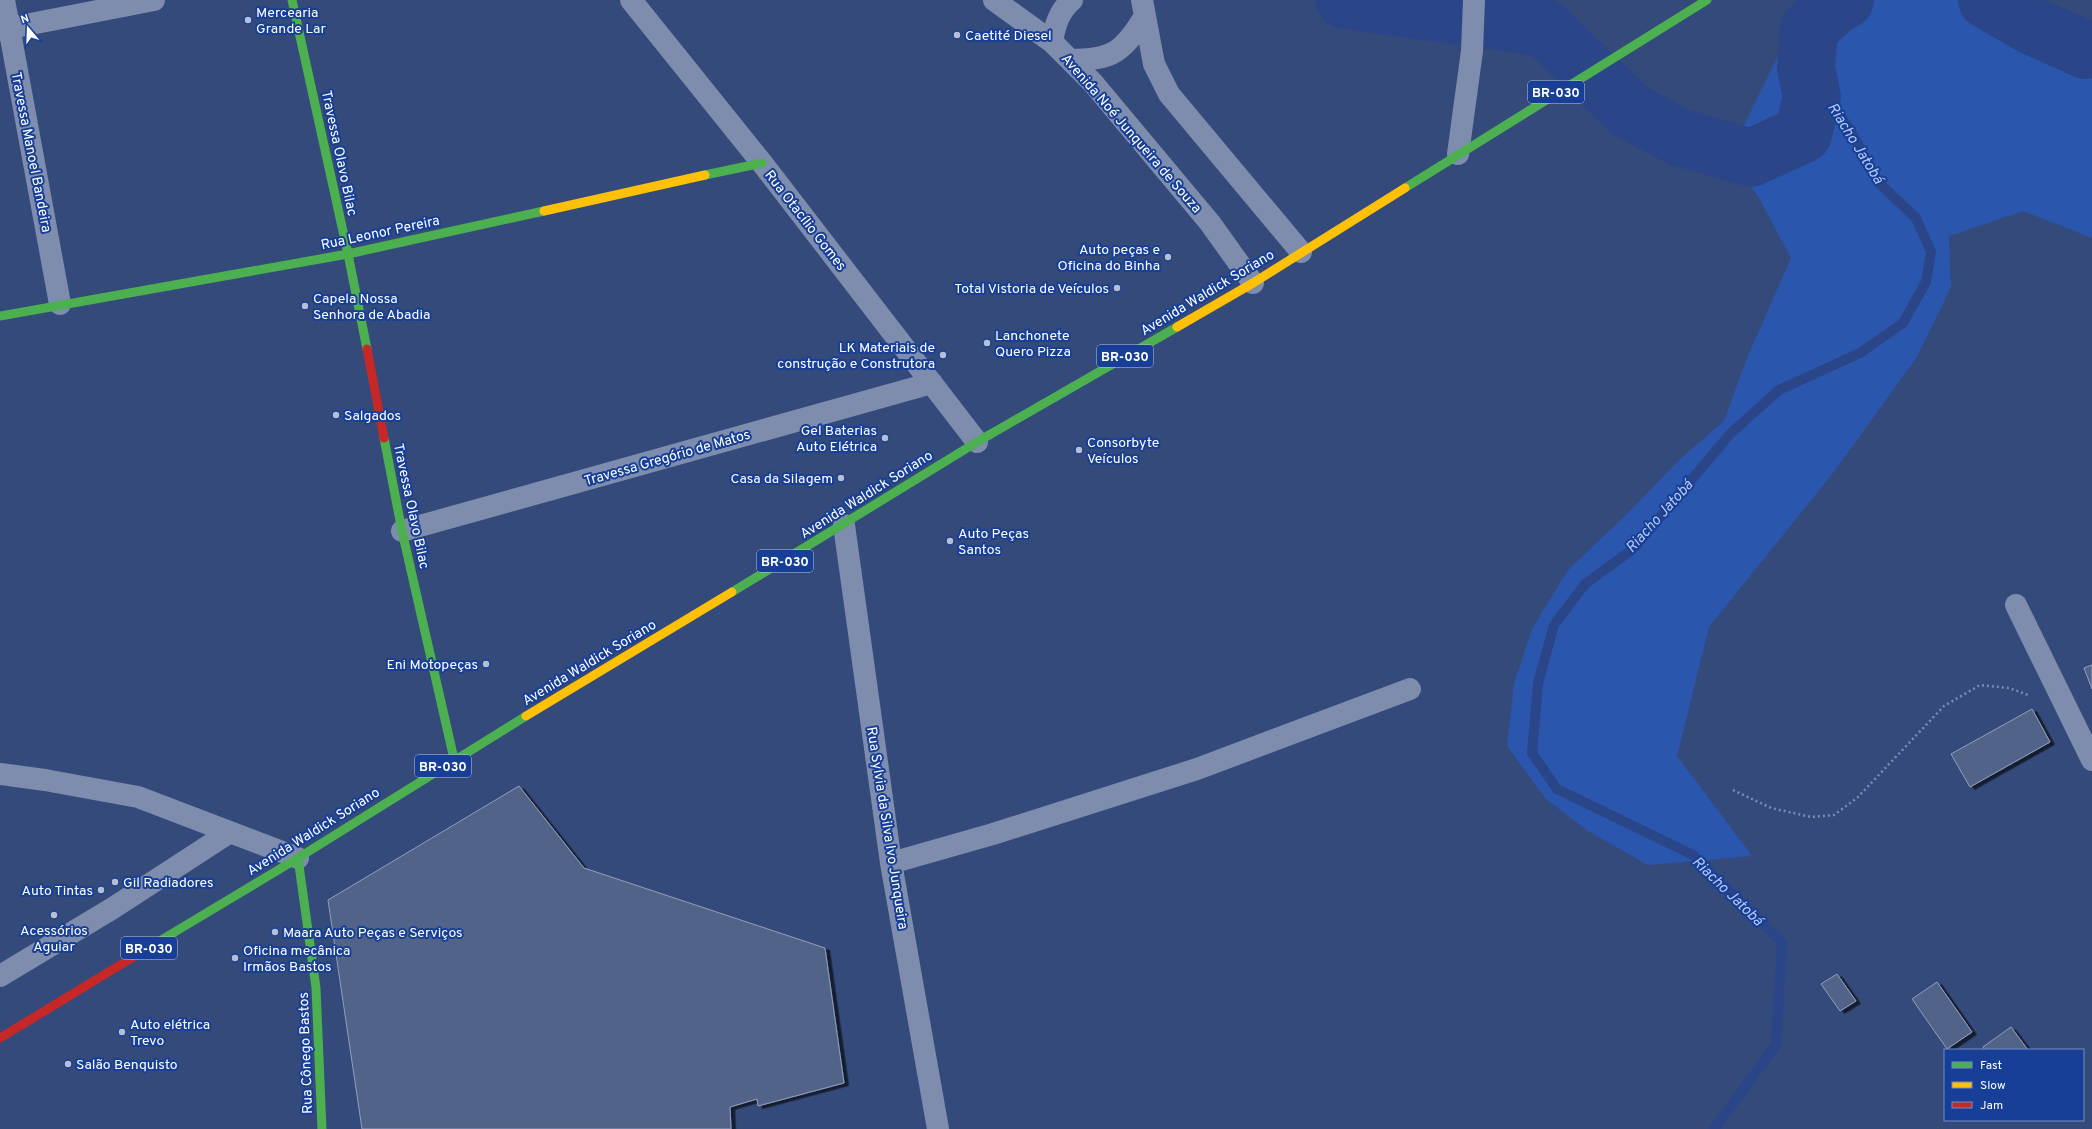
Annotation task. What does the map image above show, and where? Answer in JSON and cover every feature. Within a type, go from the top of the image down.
[{"type":"main road","name":"Travessa Olavo Bilac","points":[[292,0],[348,254],[402,531],[454,759]]},
{"type":"main road","name":"Avenida Waldick Soriano","points":[[0,1038],[298,858],[454,759],[844,526],[977,442],[1253,283],[1707,0]]},
{"type":"main road","name":"Rua Leonor Pereira","points":[[0,316],[60,304],[348,254],[762,163]]},
{"type":"main road","name":"Rua Cônego Bastos","points":[[298,858],[316,988],[322,1129]]},
{"type":"street","name":"Travessa Manoel Bandeira","points":[[4,0],[4,29],[60,304]]},
{"type":"street","points":[[4,29],[154,0]]},
{"type":"street","name":"Rua Otacílio Gomes","points":[[631,0],[762,163],[977,442]]},
{"type":"street","name":"Avenida Noé Junqueira de Souza","points":[[994,0],[1052,42],[1093,83],[1210,223],[1253,283]]},
{"type":"street","points":[[1052,42],[1055,26],[1061,12],[1072,0]]},
{"type":"street","points":[[1458,154],[1472,51],[1474,0]]},
{"type":"street","points":[[1070,60],[1105,58],[1131,38],[1143,8]]},
{"type":"street","points":[[1143,8],[1154,64],[1169,94],[1301,252]]},
{"type":"street","name":"Travessa Gregório de Matos","points":[[402,531],[932,383]]},
{"type":"street","name":"Rua Sylvia da Silva Ivo Junqueira","points":[[844,526],[891,864],[938,1129]]},
{"type":"street","points":[[2016,605],[2092,760]]},
{"type":"street","points":[[891,864],[993,834],[1197,769],[1410,689]]},
{"type":"street","points":[[0,774],[45,780],[138,797],[298,858]]},
{"type":"street","points":[[0,976],[113,908],[230,832]]},
{"type":"path","points":[[1733,790],[1772,808],[1811,817],[1834,815],[1857,798],[1944,706],[1980,685],[2009,688],[2068,711]]},
{"type":"shaded area","points":[[1829,0],[2023,0],[2035,2],[2092,23],[2092,238],[2023,211],[1949,236],[1951,287],[1917,357],[1833,473],[1709,627],[1677,756],[1752,856],[1648,865],[1588,831],[1546,799],[1507,746],[1514,684],[1532,629],[1568,570],[1630,511],[1679,460],[1724,421],[1747,358],[1791,258],[1759,198],[1747,181],[1742,129],[1791,30]]},
{"type":"building","points":[[2092,665],[2092,689],[2084,668]]},
{"type":"building","points":[[2032,709],[2050,742],[1970,787],[1951,754]]},
{"type":"building","points":[[519,786],[584,868],[825,948],[844,1083],[758,1106],[757,1099],[730,1107],[731,1129],[362,1129],[328,900]]},
{"type":"building","points":[[1837,974],[1856,1001],[1840,1011],[1821,984]]},
{"type":"building","points":[[1937,982],[1972,1032],[1947,1049],[1912,999]]},
{"type":"building","points":[[2011,1027],[2027,1049],[1984,1049],[1983,1047]]},
{"type":"waterway","points":[[1345,0],[1545,28],[1630,111],[1679,137],[1751,158],[1803,134],[1812,97],[1806,68],[1809,29],[1838,3],[1845,0]]},
{"type":"waterway","points":[[1987,0],[2032,26],[2086,50],[2092,49]]},
{"type":"waterway","name":"Riacho Jatobá","points":[[1714,1129],[1776,1045],[1782,942],[1693,855],[1557,789],[1532,753],[1538,683],[1554,625],[1585,584],[1633,549],[1731,433],[1779,390],[1860,353],[1903,323],[1926,282],[1931,252],[1916,218],[1878,182],[1851,131],[1806,68]]},
{"type":"traffic: fast","points":[[292,0],[348,254],[367,349]]},
{"type":"traffic: fast","points":[[1405,188],[1707,0]]},
{"type":"traffic: fast","points":[[705,175],[762,163]]},
{"type":"traffic: fast","points":[[0,316],[348,254],[544,211]]},
{"type":"traffic: fast","points":[[732,592],[977,442],[1177,327]]},
{"type":"traffic: fast","points":[[384,438],[402,531],[454,759]]},
{"type":"traffic: fast","points":[[153,945],[298,858],[526,716]]},
{"type":"traffic: fast","points":[[298,858],[316,988],[322,1129]]},
{"type":"traffic: slow","points":[[544,211],[705,175]]},
{"type":"traffic: slow","points":[[1177,327],[1253,283],[1405,188]]},
{"type":"traffic: slow","points":[[526,716],[732,592]]},
{"type":"traffic: jam","points":[[367,349],[384,438]]},
{"type":"traffic: jam","points":[[0,1038],[153,945]]},
{"type":"place","name":"Mercearia Grande Lar","points":[[248,20]]},
{"type":"place","name":"Caetité Diesel","points":[[957,35]]},
{"type":"place","name":"Auto peças e Oficina do Binha","points":[[1168,257]]},
{"type":"place","name":"Total Vistoria de Veículos","points":[[1117,288]]},
{"type":"place","name":"Capela Nossa Senhora de Abadia","points":[[305,306]]},
{"type":"place","name":"Lanchonete Quero Pizza","points":[[987,343]]},
{"type":"place","name":"LK Materiais de construção e Construtora","points":[[943,355]]},
{"type":"place","name":"Salgados","points":[[336,415]]},
{"type":"place","name":"Gel Baterias Auto Elétrica","points":[[885,438]]},
{"type":"place","name":"Consorbyte Veículos","points":[[1079,450]]},
{"type":"place","name":"Casa da Silagem","points":[[841,478]]},
{"type":"place","name":"Auto Peças Santos","points":[[950,541]]},
{"type":"place","name":"Eni Motopeças","points":[[486,664]]},
{"type":"place","name":"Gil Radiadores","points":[[115,882]]},
{"type":"place","name":"Auto Tintas","points":[[101,890]]},
{"type":"place","name":"Acessórios Aguiar","points":[[54,915]]},
{"type":"place","name":"Maara Auto Peças e Serviços","points":[[275,932]]},
{"type":"place","name":"Oficina mecânica Irmãos Bastos","points":[[235,958]]},
{"type":"place","name":"Auto elétrica Trevo","points":[[122,1032]]},
{"type":"place","name":"Salão Benquisto","points":[[68,1064]]}]
